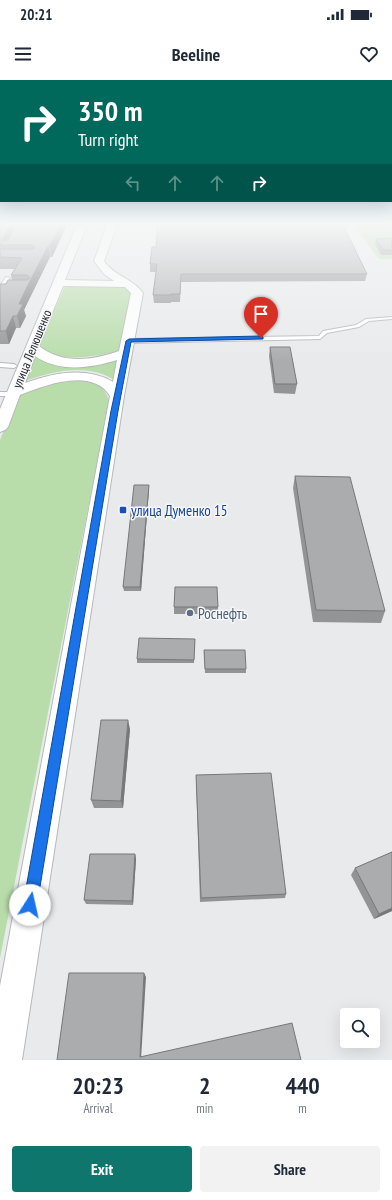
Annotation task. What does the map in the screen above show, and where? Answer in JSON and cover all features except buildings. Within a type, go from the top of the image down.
[{"type":"street","name":"улица Лелюшенко","points":[[2,420],[33,348],[63,271]]},
{"type":"street","points":[[4,1060],[117,396],[128,347],[137,292],[134,288],[105,271]]},
{"type":"street","points":[[58,284],[128,284]]},
{"type":"street","points":[[33,348],[45,357],[64,362],[79,363],[104,360],[128,347]]},
{"type":"street","points":[[14,393],[32,384],[49,379],[84,377],[105,383],[117,396]]},
{"type":"lane","points":[[0,289],[8,278]]},
{"type":"lane","points":[[0,289],[7,289]]},
{"type":"lane","points":[[128,347],[320,337],[325,332],[357,326],[368,320],[392,318]]},
{"type":"lane","points":[[0,365],[14,366]]},
{"type":"lane","points":[[0,394],[14,393]]},
{"type":"green space","points":[[77,285],[124,286],[134,293],[122,349],[119,351],[88,357],[65,357],[46,351],[39,345],[64,288]]},
{"type":"green space","points":[[34,353],[54,364],[75,367],[97,365],[120,360],[114,380],[92,371],[80,370],[55,372],[20,383]]},
{"type":"green space","points":[[63,379],[91,382],[102,388],[109,401],[0,958],[0,440],[17,398],[26,390]]},
{"type":"place","name":"улица Думенко 15","points":[[123,510]]},
{"type":"place","name":"Роснефть","points":[[190,613]]},
{"type":"route","points":[[30,905],[117,396],[129,341],[261,338]]}]
